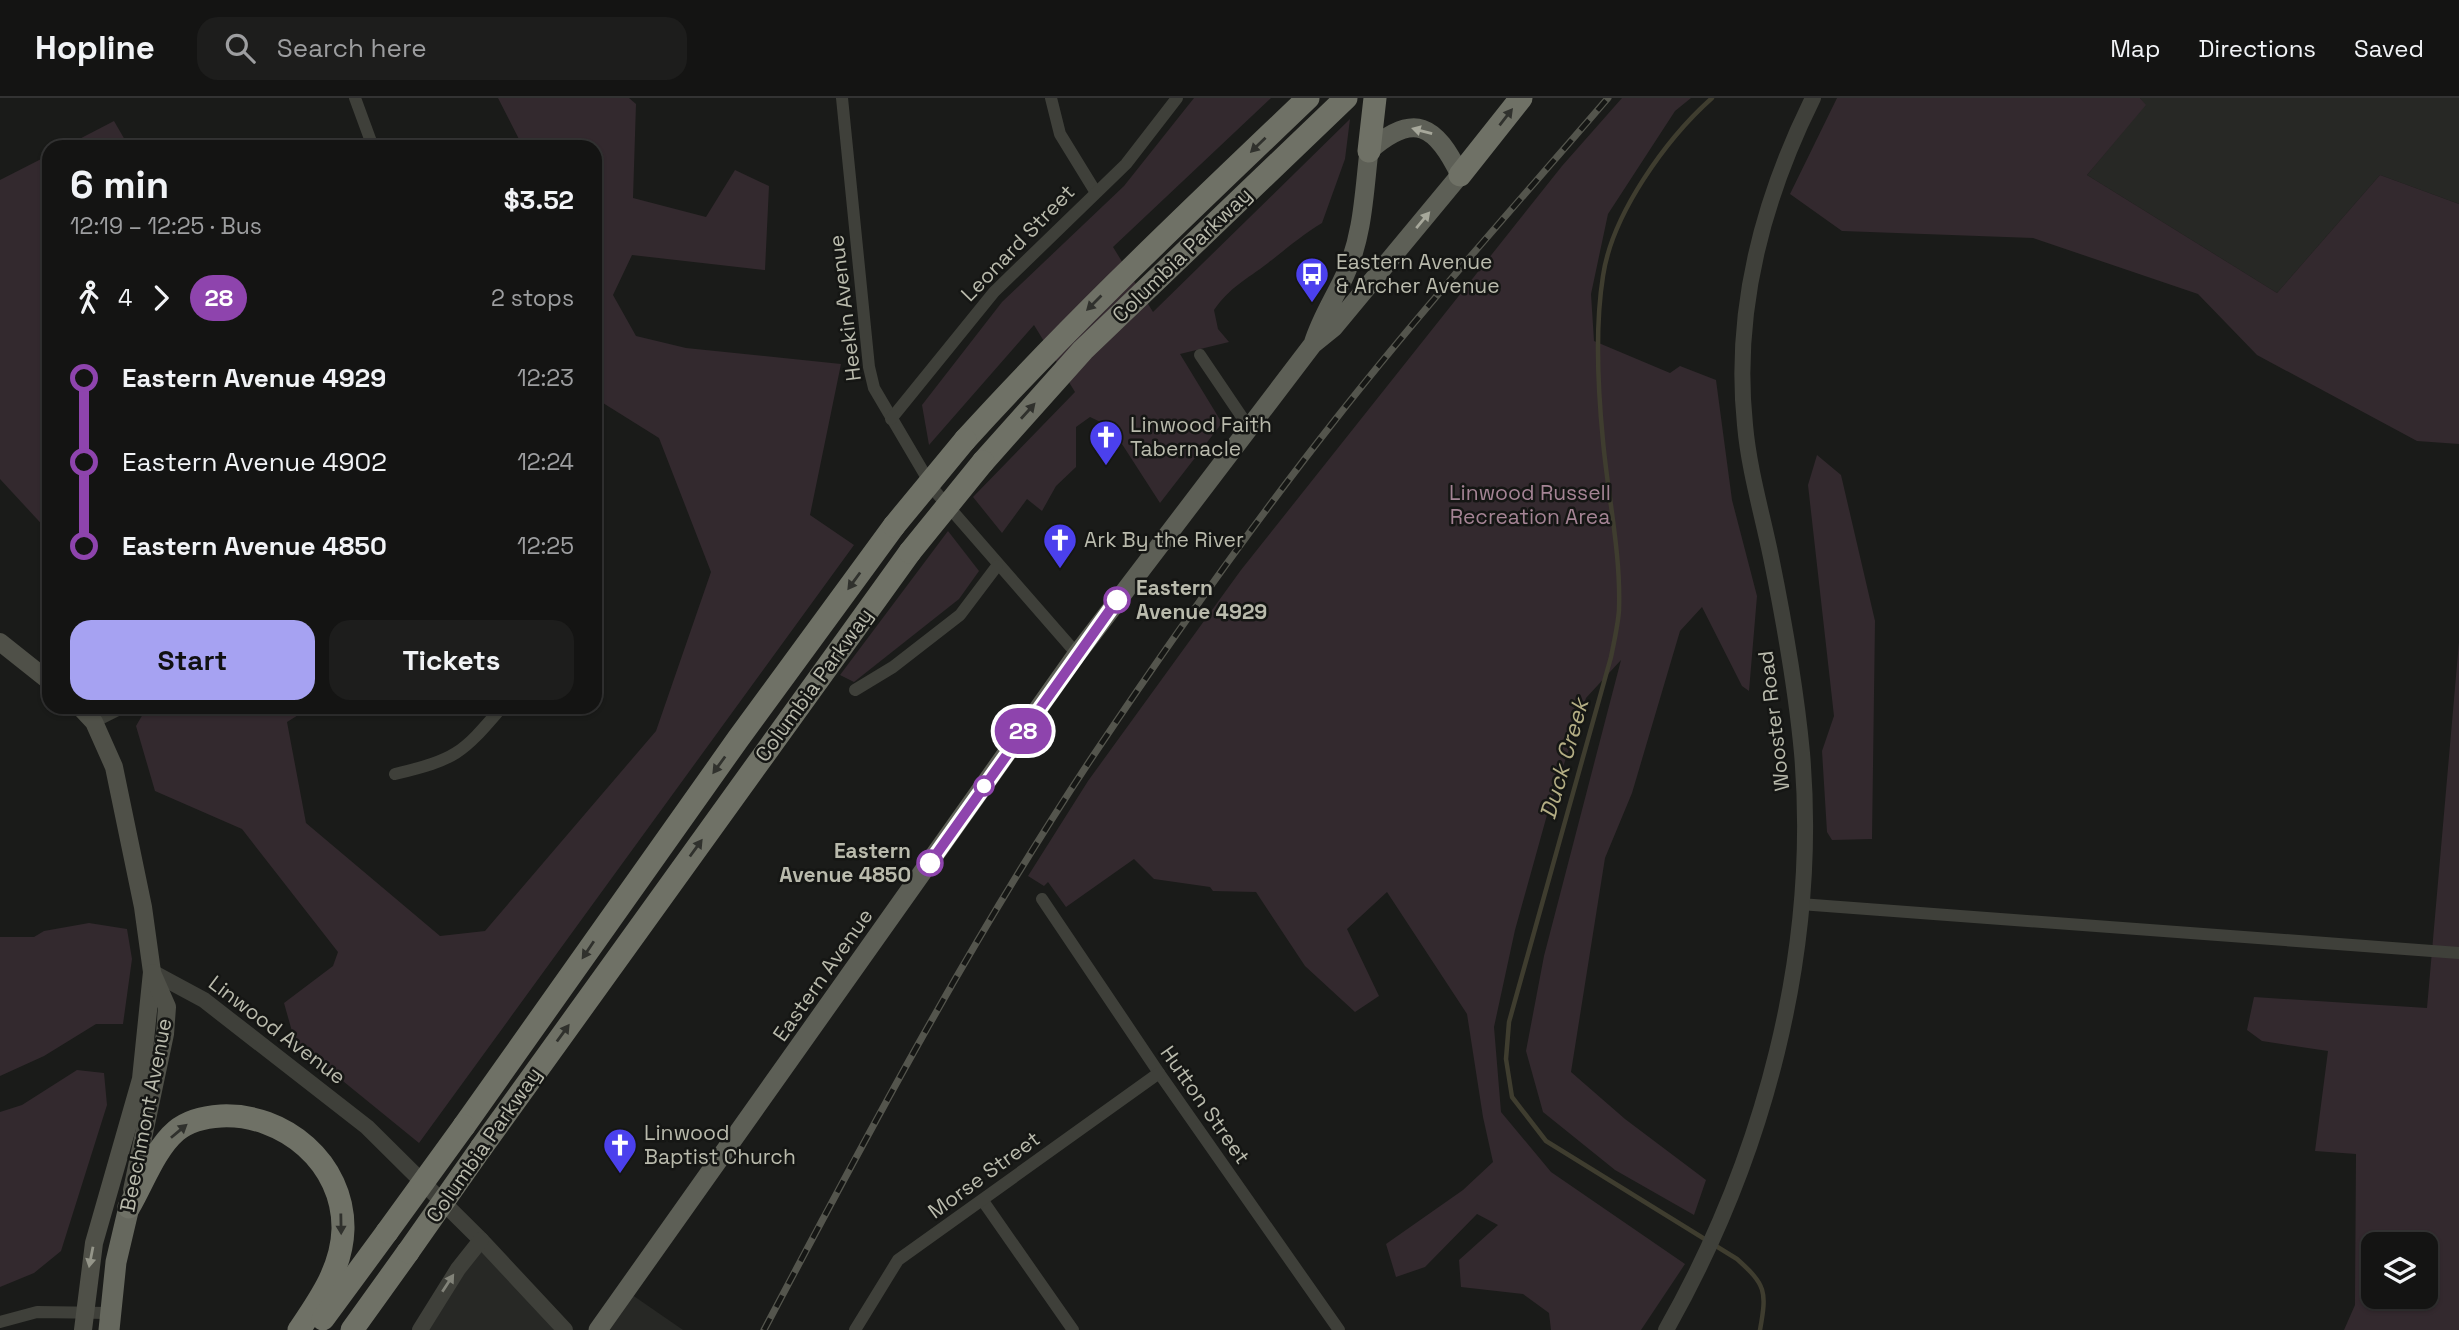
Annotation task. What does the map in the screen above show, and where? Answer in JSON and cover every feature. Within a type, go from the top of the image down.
[{"type":"highway","name":"Columbia Parkway","points":[[316,1330],[738,739],[894,526],[965,440],[1045,352],[1308,98]]},
{"type":"highway","name":"Columbia Parkway","points":[[352,1330],[910,552],[983,462],[1083,350],[1346,98]]},
{"type":"highway","points":[[1369,151],[1375,98]]},
{"type":"highway","points":[[1460,175],[1521,98]]},
{"type":"highway","points":[[129,1207],[163,1148],[175,1132],[190,1121],[233,1115],[255,1118],[294,1136],[311,1150],[334,1187],[342,1229],[339,1259],[327,1288],[299,1330]]},
{"type":"highway","name":"Beechmont Avenue","points":[[109,1321],[129,1207]]},
{"type":"main road","points":[[1424,128],[1434,134],[1448,151],[1460,175],[1334,327],[1313,344],[1321,318],[1346,274],[1360,232],[1369,151],[1397,129],[1424,128]]},
{"type":"main road","name":"Eastern Avenue","points":[[598,1330],[1077,654],[1313,344]]},
{"type":"main road","points":[[0,642],[42,675]]},
{"type":"main road","points":[[87,714],[94,722],[109,751],[119,785],[143,907],[152,972]]},
{"type":"main road","name":"Beechmont Avenue","points":[[129,1207],[165,1034],[167,1007],[152,972]]},
{"type":"main road","name":"Beechmont Avenue","points":[[83,1330],[83,1311],[94,1243],[141,1079],[152,972]]},
{"type":"street","points":[[355,98],[370,140]]},
{"type":"street","name":"Heekin Avenue","points":[[842,98],[869,367],[874,388],[934,490],[997,566],[1077,654]]},
{"type":"street","points":[[1051,98],[1060,134],[1095,191]]},
{"type":"street","name":"Leonard Street","points":[[891,419],[993,292],[1126,164],[1177,98]]},
{"type":"street","name":"Wooster Road","points":[[1666,1330],[1730,1200],[1760,1114],[1782,1028],[1800,904],[1804,804],[1802,752],[1771,558],[1751,469],[1742,383],[1745,303],[1755,249],[1777,180],[1813,98]]},
{"type":"street","points":[[1200,355],[1248,426]]},
{"type":"street","points":[[855,690],[893,667],[960,615],[997,566]]},
{"type":"street","points":[[94,722],[110,714]]},
{"type":"street","points":[[395,774],[439,763],[456,755],[468,746],[496,714]]},
{"type":"street","name":"Hutton Street","points":[[1042,899],[1159,1073],[1339,1330]]},
{"type":"street","points":[[1800,904],[2459,953]]},
{"type":"street","name":"Linwood Avenue","points":[[152,972],[204,1000],[367,1127],[481,1240],[565,1330]]},
{"type":"street","name":"Morse Street","points":[[855,1330],[898,1260],[1159,1073]]},
{"type":"street","points":[[983,1201],[1073,1330]]},
{"type":"street","points":[[420,1330],[458,1269],[481,1240]]},
{"type":"street","points":[[0,1322],[37,1312],[83,1311],[109,1321]]},
{"type":"shaded area","points":[[2140,98],[2459,98],[2459,204],[2380,175],[2277,293],[2087,175],[2145,105]]},
{"type":"shaded area","points":[[481,1240],[565,1330],[420,1330]]},
{"type":"shaded area","points":[[625,1290],[683,1330],[598,1330]]},
{"type":"green space","points":[[498,98],[629,98],[636,104],[633,198],[706,217],[735,170],[769,186],[765,270],[632,255],[613,295],[636,336],[686,348],[841,364],[810,515],[854,545],[419,1143],[295,1042],[284,1003],[333,966],[338,952],[242,829],[155,791],[136,726],[143,714],[300,714],[287,722],[306,823],[440,936],[485,931],[656,731],[711,572],[659,438],[602,402],[602,140],[519,140]]},
{"type":"green space","points":[[1194,98],[1271,98],[1113,247],[1153,312],[1350,119],[1345,159],[1322,223],[1239,284],[1220,302],[1214,310],[1218,329],[1229,342],[1180,354],[1222,423],[1160,503],[1111,427],[1090,417],[1076,427],[1076,467],[1056,486],[1042,511],[1027,499],[1002,533],[973,497],[1075,392],[1034,325],[929,445],[922,405],[1002,302],[1124,186]]},
{"type":"green space","name":"Linwood Russell Recreation Area","points":[[1622,98],[1691,98],[1675,111],[1608,214],[1591,294],[1594,341],[1670,373],[1680,366],[1716,380],[1732,500],[1757,596],[1749,691],[1742,686],[1702,607],[1680,631],[1632,793],[1605,858],[1571,1072],[1625,1119],[1706,1180],[1694,1215],[1615,1170],[1543,1112],[1526,1051],[1544,956],[1621,660],[1586,698],[1547,815],[1515,930],[1494,1027],[1501,1112],[1551,1172],[1685,1264],[1641,1330],[1551,1330],[1549,1313],[1523,1294],[1461,1287],[1459,1260],[1498,1225],[1477,1214],[1425,1267],[1396,1277],[1386,1244],[1463,1190],[1493,1162],[1467,1014],[1387,892],[1347,929],[1379,996],[1355,1012],[1305,966],[1256,892],[1213,891],[1210,887],[1154,879],[1134,859],[1066,907],[1048,882],[1044,886],[1028,876],[1088,781],[1241,570],[1562,166]]},
{"type":"green space","points":[[1837,98],[2140,98],[2146,105],[2087,175],[2277,293],[2380,175],[2459,204],[2459,444],[2417,441],[2257,355],[2198,294],[2033,238],[1842,231],[1790,194]]},
{"type":"green space","points":[[114,121],[125,140],[77,140]]},
{"type":"green space","points":[[42,159],[42,524],[0,479],[0,180]]},
{"type":"green space","points":[[1817,455],[1841,475],[1875,621],[1872,839],[1832,840],[1827,832],[1822,751],[1834,716],[1808,485]]},
{"type":"green space","points":[[948,531],[979,571],[959,599],[854,682],[840,675]]},
{"type":"green space","points":[[2459,642],[2459,1330],[2344,1330],[2355,1305],[2356,1154],[2315,1151],[2328,1051],[2262,1041],[2247,1030],[2254,997],[2427,1008]]},
{"type":"green space","points":[[89,923],[127,929],[132,959],[123,1024],[96,1024],[44,1056],[0,1076],[0,937],[34,937],[44,931]]},
{"type":"green space","points":[[77,1070],[104,1073],[107,1105],[61,1251],[34,1273],[0,1287],[0,1112],[22,1105]]},
{"type":"waterway","name":"Duck Creek","points":[[1712,98],[1677,134],[1644,179],[1629,203],[1608,252],[1599,316],[1599,380],[1603,441],[1618,567],[1618,616],[1611,657],[1509,1022],[1506,1059],[1512,1097],[1546,1141],[1737,1259],[1754,1276],[1763,1297],[1760,1330]]},
{"type":"railway","points":[[764,1330],[881,1111],[962,967],[1048,825],[1122,713],[1241,543],[1335,420],[1435,298],[1608,98]]},
{"type":"bus line","name":"28","points":[[930,863],[1117,600]]},
{"type":"place","name":"Eastern Avenue & Archer Avenue","points":[[1312,304]]},
{"type":"place","name":"Linwood Faith Tabernacle","points":[[1106,467]]},
{"type":"place","name":"Ark By the River","points":[[1060,570]]},
{"type":"place","name":"Eastern Avenue 4929","points":[[1117,600]]},
{"type":"place","name":"Eastern Avenue 4850","points":[[930,863]]},
{"type":"place","name":"Linwood Baptist Church","points":[[620,1175]]}]
